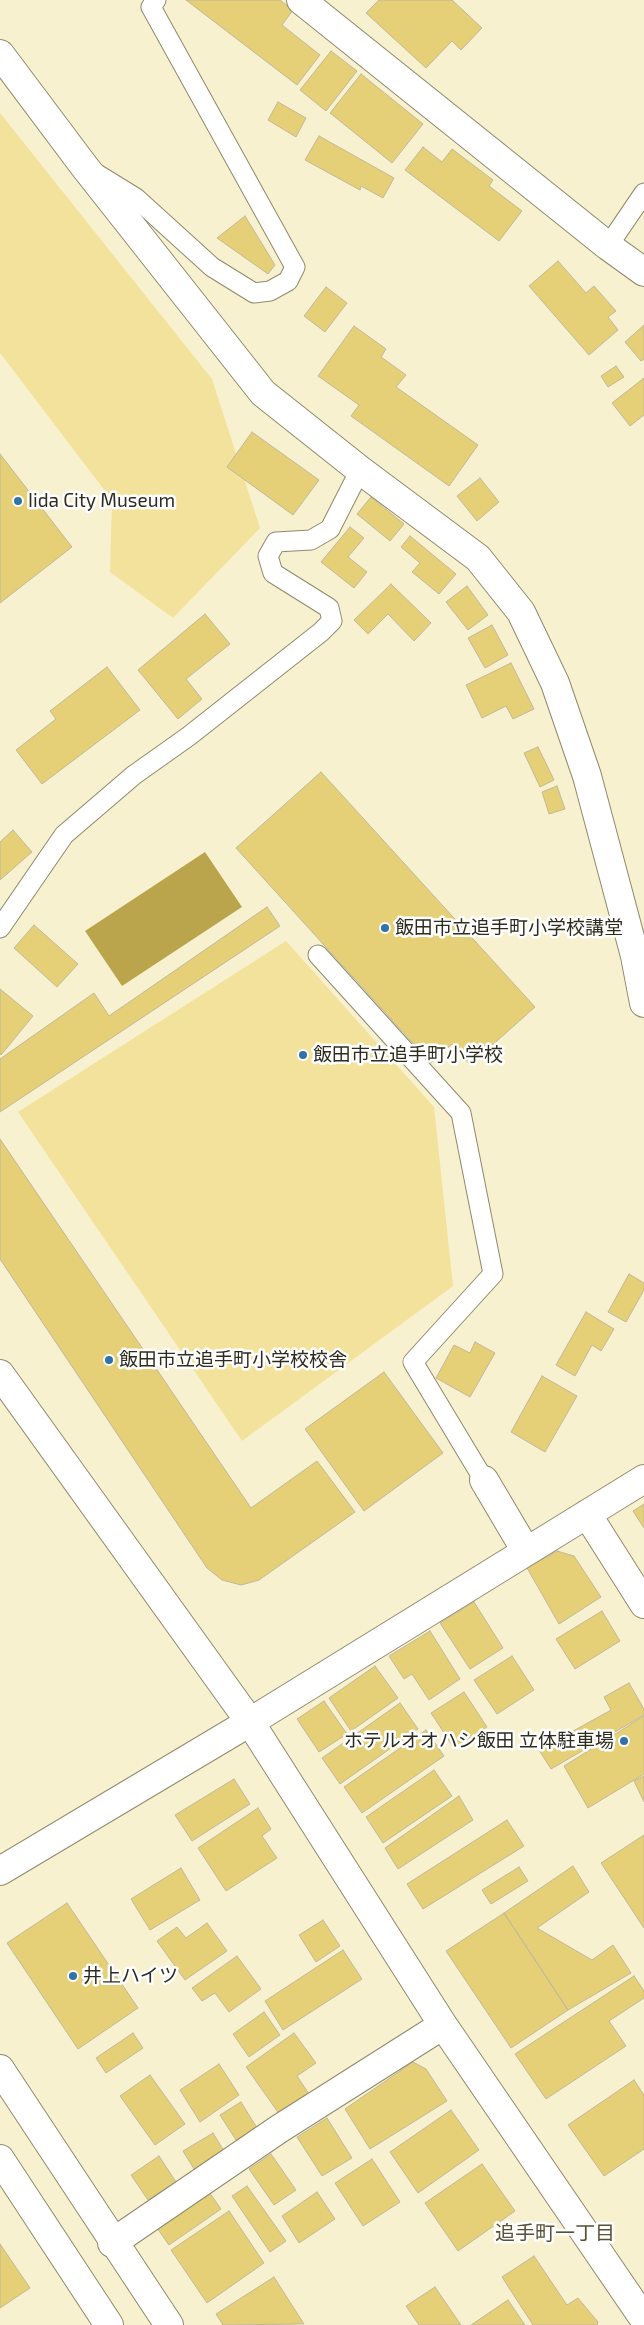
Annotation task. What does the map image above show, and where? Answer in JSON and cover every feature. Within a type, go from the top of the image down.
[{"type":"street","points":[[301,0],[608,246],[644,272]]},
{"type":"street","points":[[0,54],[84,166],[263,393],[360,470],[478,558],[521,612],[555,683],[587,776],[635,956],[644,1003]]},
{"type":"street","points":[[0,1374],[250,1722],[443,2024],[644,2319]]},
{"type":"street","points":[[0,1871],[250,1722],[644,1479]]},
{"type":"street","points":[[484,1480],[526,1551]]},
{"type":"street","points":[[587,1514],[644,1604]]},
{"type":"street","points":[[112,2243],[279,2129],[443,2024]]},
{"type":"street","points":[[0,2069],[112,2243],[169,2325]]},
{"type":"street","points":[[0,2159],[109,2325]]},
{"type":"lane","points":[[84,166],[136,198],[212,266],[254,293],[270,291],[288,281],[295,267],[151,6],[156,0]]},
{"type":"lane","points":[[608,246],[644,193]]},
{"type":"lane","points":[[0,928],[64,835],[134,775],[189,736],[321,632],[332,621],[329,608],[273,573],[268,556],[276,542],[311,540],[330,529],[360,470]]},
{"type":"lane","points":[[318,955],[461,1113],[494,1274],[413,1362],[484,1480]]},
{"type":"shaded area","points":[[0,113],[212,379],[260,528],[173,618],[110,572],[112,500],[0,353]]},
{"type":"shaded area","points":[[205,852],[242,907],[122,986],[85,931]]},
{"type":"shaded area","points":[[286,941],[434,1107],[453,1286],[242,1441],[18,1112]]},
{"type":"building","points":[[186,0],[280,0],[293,10],[282,25],[320,55],[297,85]]},
{"type":"building","points":[[379,0],[452,0],[482,28],[461,50],[452,41],[426,68],[366,13]]},
{"type":"building","points":[[331,51],[357,71],[326,111],[300,90]]},
{"type":"building","points":[[361,74],[423,124],[392,163],[330,113]]},
{"type":"building","points":[[278,102],[306,118],[296,137],[268,120]]},
{"type":"building","points":[[319,136],[394,178],[383,198],[361,186],[360,190],[305,160]]},
{"type":"building","points":[[423,147],[442,162],[452,149],[493,180],[489,186],[522,211],[499,241],[405,170]]},
{"type":"building","points":[[245,216],[275,265],[268,274],[217,238]]},
{"type":"building","points":[[558,261],[586,293],[594,286],[616,311],[608,317],[618,330],[589,355],[529,286]]},
{"type":"building","points":[[326,287],[347,303],[325,332],[304,316]]},
{"type":"building","points":[[644,325],[644,359],[641,361],[625,342]]},
{"type":"building","points":[[354,326],[386,349],[381,357],[406,375],[396,387],[478,445],[449,486],[351,416],[359,405],[318,376]]},
{"type":"building","points":[[616,366],[624,377],[608,387],[601,376]]},
{"type":"building","points":[[644,378],[644,415],[630,426],[612,403]]},
{"type":"building","points":[[252,432],[319,480],[293,515],[227,467]]},
{"type":"building","name":"Iida City Museum","points":[[0,454],[72,547],[0,603]]},
{"type":"building","points":[[480,478],[499,502],[477,521],[457,496]]},
{"type":"building","points":[[371,497],[404,524],[390,541],[357,514]]},
{"type":"building","points":[[350,527],[364,538],[348,557],[367,572],[354,588],[321,562]]},
{"type":"building","points":[[410,536],[456,574],[439,594],[412,572],[420,563],[401,547]]},
{"type":"building","points":[[391,584],[431,623],[414,641],[388,614],[368,634],[354,620]]},
{"type":"building","points":[[467,586],[488,615],[468,630],[446,602]]},
{"type":"building","points":[[205,614],[230,644],[186,679],[202,699],[178,719],[138,670]]},
{"type":"building","points":[[492,625],[508,655],[485,668],[468,638]]},
{"type":"building","points":[[511,663],[534,709],[513,719],[506,706],[482,718],[466,685]]},
{"type":"building","points":[[107,667],[140,710],[42,784],[16,750],[56,719],[50,711]]},
{"type":"building","points":[[538,747],[554,780],[540,787],[524,753]]},
{"type":"building","name":"飯田市立追手町小学校講堂","points":[[321,772],[535,1007],[470,1065],[452,1044],[431,1063],[236,848]]},
{"type":"building","points":[[557,786],[565,809],[549,814],[542,792]]},
{"type":"building","points":[[13,830],[32,852],[0,880],[0,842]]},
{"type":"building","points":[[267,907],[280,926],[0,1112],[0,1059],[94,993],[109,1016]]},
{"type":"building","points":[[34,925],[78,964],[57,987],[14,948]]},
{"type":"building","points":[[0,989],[33,1016],[1,1055],[0,1054]]},
{"type":"building","name":"飯田市立追手町小学校校舎","points":[[0,1139],[251,1508],[317,1461],[355,1512],[259,1580],[241,1585],[222,1580],[207,1568],[0,1259]]},
{"type":"building","points":[[629,1274],[644,1283],[644,1290],[626,1322],[608,1312]]},
{"type":"building","points":[[586,1312],[614,1329],[601,1351],[592,1345],[575,1376],[556,1365]]},
{"type":"building","points":[[475,1342],[495,1353],[470,1397],[436,1378],[454,1345],[470,1353]]},
{"type":"building","points":[[384,1372],[443,1453],[364,1511],[305,1429]]},
{"type":"building","points":[[542,1376],[577,1396],[545,1452],[511,1432]]},
{"type":"building","points":[[644,1504],[644,1528],[633,1511]]},
{"type":"building","points":[[557,1551],[574,1556],[601,1597],[559,1624],[527,1568]]},
{"type":"building","points":[[474,1602],[503,1648],[470,1669],[440,1623]]},
{"type":"building","points":[[602,1611],[620,1641],[575,1669],[556,1639]]},
{"type":"building","points":[[430,1631],[460,1679],[429,1700],[412,1674],[404,1679],[389,1656]]},
{"type":"building","points":[[512,1656],[534,1690],[497,1714],[474,1680]]},
{"type":"building","points":[[375,1666],[398,1698],[351,1731],[329,1698]]},
{"type":"building","points":[[629,1683],[644,1709],[644,1715],[551,1769],[539,1750],[611,1710],[604,1697]]},
{"type":"building","points":[[464,1692],[487,1727],[454,1748],[431,1713]]},
{"type":"building","points":[[324,1701],[347,1734],[319,1752],[297,1719]]},
{"type":"building","points":[[400,1703],[418,1729],[340,1784],[322,1758]]},
{"type":"building","name":"ホテルオオハシ飯田 立体駐車場","points":[[644,1716],[644,1774],[588,1808],[564,1766]]},
{"type":"building","points":[[426,1730],[444,1756],[362,1813],[344,1787]]},
{"type":"building","points":[[434,1770],[452,1796],[383,1843],[366,1817]]},
{"type":"building","points":[[644,1776],[644,1802],[634,1781]]},
{"type":"building","points":[[234,1779],[250,1804],[192,1841],[175,1815]]},
{"type":"building","points":[[459,1796],[473,1820],[398,1869],[385,1848]]},
{"type":"building","points":[[258,1808],[271,1829],[262,1836],[277,1858],[226,1891],[198,1848]]},
{"type":"building","points":[[507,1820],[524,1846],[423,1909],[407,1884]]},
{"type":"building","points":[[644,1835],[644,1928],[601,1863]]},
{"type":"building","points":[[573,1866],[589,1892],[537,1928],[592,1960],[613,1945],[631,1973],[568,2010],[504,1913]]},
{"type":"building","points":[[519,1867],[528,1881],[491,1904],[482,1890]]},
{"type":"building","points":[[181,1868],[200,1900],[150,1930],[131,1899]]},
{"type":"building","name":"井上ハイツ","points":[[67,1903],[138,2008],[78,2049],[7,1943]]},
{"type":"building","points":[[504,1913],[568,2010],[511,2048],[446,1951]]},
{"type":"building","points":[[323,1920],[340,1946],[316,1962],[299,1935]]},
{"type":"building","points":[[207,1923],[227,1951],[185,1980],[157,1941],[177,1927],[186,1938]]},
{"type":"building","points":[[343,1950],[362,1979],[283,2030],[265,2001]]},
{"type":"building","points":[[237,1956],[261,1989],[229,2012],[215,1993],[202,2001],[192,1988]]},
{"type":"building","points":[[634,1976],[644,1991],[644,1998],[609,2021],[626,2046],[546,2099],[515,2054]]},
{"type":"building","points":[[264,2012],[280,2035],[249,2057],[233,2034]]},
{"type":"building","points":[[133,2033],[143,2048],[106,2073],[96,2058]]},
{"type":"building","points":[[294,2033],[316,2063],[297,2076],[309,2094],[280,2115],[246,2067]]},
{"type":"building","points":[[413,2062],[426,2069],[447,2101],[370,2149],[345,2109]]},
{"type":"building","points":[[219,2064],[239,2095],[200,2122],[180,2090]]},
{"type":"building","points":[[150,2075],[185,2124],[155,2145],[120,2096]]},
{"type":"building","points":[[634,2080],[644,2095],[644,2149],[604,2176],[568,2125]]},
{"type":"building","points":[[241,2102],[257,2128],[236,2140],[220,2115]]},
{"type":"building","points":[[451,2110],[479,2150],[418,2193],[390,2152]]},
{"type":"building","points":[[327,2118],[352,2158],[322,2176],[297,2137]]},
{"type":"building","points":[[213,2133],[224,2151],[194,2169],[183,2151]]},
{"type":"building","points":[[271,2154],[296,2190],[274,2205],[249,2169]]},
{"type":"building","points":[[159,2156],[176,2182],[148,2200],[131,2175]]},
{"type":"building","points":[[372,2159],[400,2202],[363,2226],[335,2183]]},
{"type":"building","points":[[482,2164],[515,2211],[458,2251],[425,2203]]},
{"type":"building","points":[[247,2186],[286,2241],[270,2252],[232,2196]]},
{"type":"building","points":[[209,2192],[221,2209],[169,2245],[157,2228]]},
{"type":"building","points":[[317,2192],[335,2219],[299,2243],[282,2216]]},
{"type":"building","points":[[229,2211],[264,2263],[207,2303],[171,2250]]},
{"type":"building","points":[[0,2244],[30,2288],[0,2308]]},
{"type":"building","points":[[534,2256],[567,2305],[578,2298],[598,2322],[597,2325],[533,2325],[502,2277]]},
{"type":"building","points":[[274,2277],[304,2324],[223,2325],[216,2314]]},
{"type":"building","points":[[435,2287],[461,2325],[419,2325],[406,2306]]},
{"type":"building","points":[[508,2300],[525,2325],[471,2325]]},
{"type":"place","name":"Iida City Museum","points":[[18,501]]},
{"type":"place","name":"飯田市立追手町小学校講堂","points":[[385,928]]},
{"type":"place","name":"飯田市立追手町小学校","points":[[303,1055]]},
{"type":"place","name":"飯田市立追手町小学校校舎","points":[[109,1360]]},
{"type":"place","name":"ホテルオオハシ飯田 立体駐車場","points":[[624,1741]]},
{"type":"place","name":"井上ハイツ","points":[[73,1976]]},
{"type":"district","name":"追手町一丁目","points":[[555,2233]]}]
